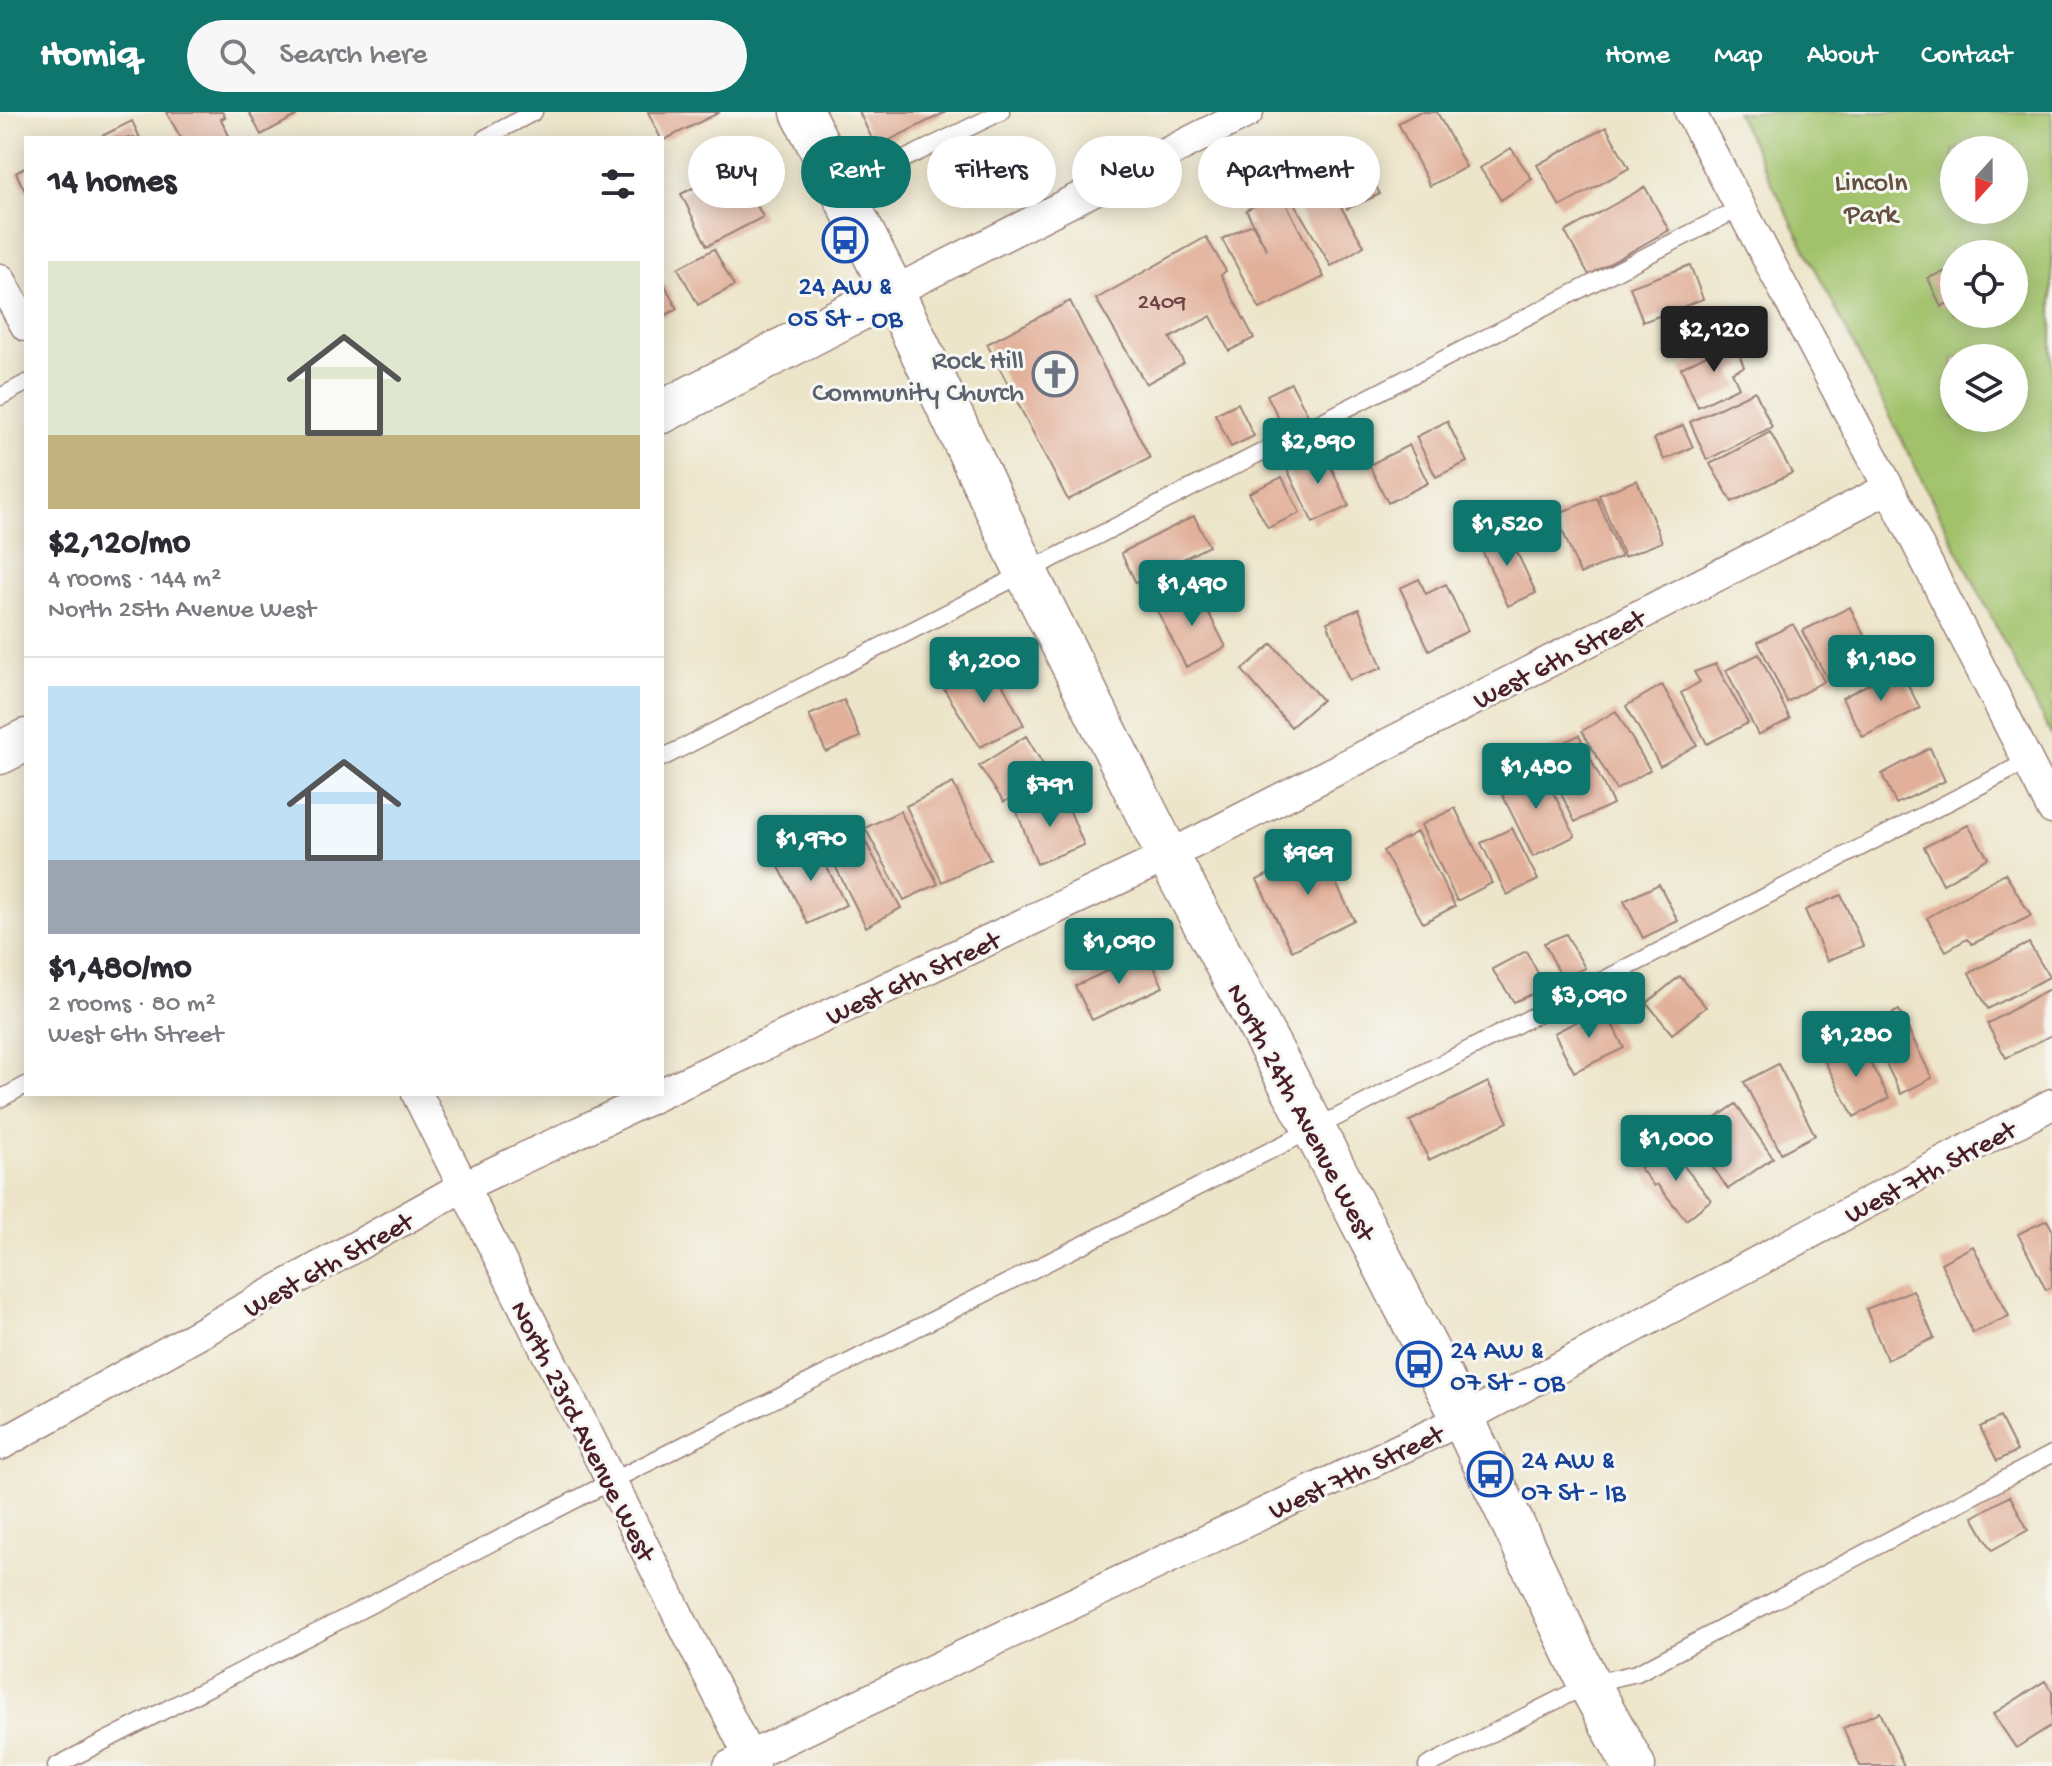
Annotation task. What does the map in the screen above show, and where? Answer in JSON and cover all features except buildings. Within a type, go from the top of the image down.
[{"type":"street","name":"North 24th Avenue West","points":[[802,112],[814,136]]},
{"type":"street","points":[[664,411],[1248,112]]},
{"type":"street","points":[[1690,112],[1889,488],[2052,809]]},
{"type":"street","name":"North 24th Avenue West","points":[[851,208],[1026,572],[1168,856],[1314,1129],[1463,1419],[1589,1684],[1634,1766]]},
{"type":"street","points":[[0,279],[24,322]]},
{"type":"street","name":"West 6th Street","points":[[664,1093],[1168,856],[1889,488]]},
{"type":"street","points":[[0,753],[24,741]]},
{"type":"street","name":"North 23rd Avenue West","points":[[418,1096],[610,1482],[744,1763]]},
{"type":"street","name":"West 6th Street","points":[[0,1445],[462,1187],[657,1096]]},
{"type":"street","name":"West 7th Street","points":[[744,1763],[1463,1419],[2052,1104]]},
{"type":"lane","points":[[489,136],[534,112]]},
{"type":"lane","points":[[911,155],[1001,112]]},
{"type":"lane","points":[[664,757],[1740,208]]},
{"type":"lane","points":[[0,397],[24,384]]},
{"type":"lane","points":[[56,1766],[610,1482],[1314,1129],[2028,761]]},
{"type":"lane","points":[[0,1099],[24,1086]]},
{"type":"lane","points":[[1427,1766],[1589,1684],[1637,1673],[2052,1454]]},
{"type":"green space","name":"Lincoln Park","points":[[1736,112],[2052,112],[2052,737]]},
{"type":"place","name":"24 AW & 05 St - OB","points":[[845,240]]},
{"type":"place","name":"Rock Hill Community Church","points":[[1055,374]]},
{"type":"place","name":"24 AW & 07 St - OB","points":[[1419,1364]]},
{"type":"place","name":"24 AW & 07 St - IB","points":[[1490,1474]]}]
